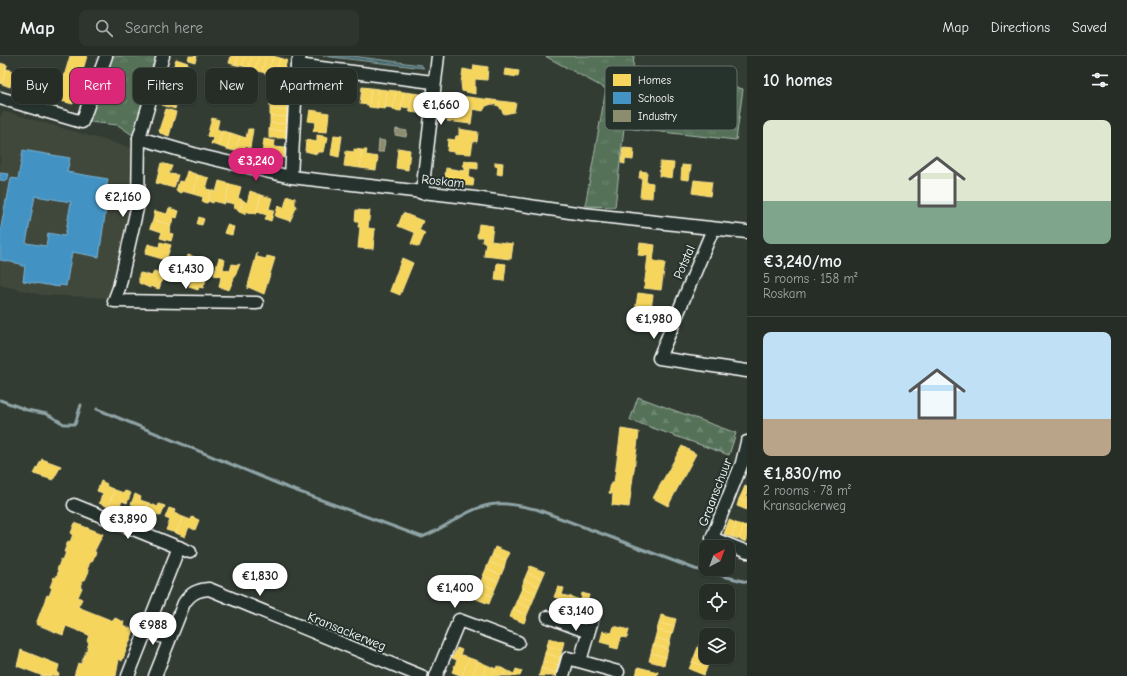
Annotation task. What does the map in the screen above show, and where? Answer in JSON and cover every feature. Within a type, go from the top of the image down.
[{"type":"street","points":[[0,98],[82,122],[106,56]]},
{"type":"street","points":[[163,56],[139,138],[138,204],[119,288],[114,301],[257,303]]},
{"type":"street","points":[[422,193],[433,82],[438,56]]},
{"type":"street","points":[[292,177],[298,61],[433,82]]},
{"type":"street","name":"Roskam","points":[[139,138],[197,155],[292,177],[340,181],[422,193],[475,198],[583,214],[747,232]]},
{"type":"street","name":"Potstal","points":[[713,229],[659,358],[747,371]]},
{"type":"street","name":"Graanschuur","points":[[747,442],[742,463],[712,538],[747,552]]},
{"type":"street","points":[[74,505],[185,549],[146,630],[128,676]]},
{"type":"street","name":"Kransackerweg","points":[[155,676],[184,603],[190,595],[199,590],[209,589],[420,676]]},
{"type":"street","points":[[580,662],[595,610]]},
{"type":"street","points":[[548,617],[588,632]]},
{"type":"street","points":[[436,676],[459,620],[518,642]]},
{"type":"street","points":[[146,630],[169,639]]},
{"type":"street","points":[[563,676],[568,658],[618,672]]},
{"type":"shaded area","points":[[3,111],[132,148],[135,162],[132,216],[109,298],[42,295],[0,285],[0,117]]},
{"type":"green space","points":[[111,56],[158,56],[154,68],[133,68],[133,104],[144,104],[135,134],[131,134],[118,125],[88,122],[94,104],[125,104],[125,68],[107,68]]},
{"type":"green space","points":[[545,56],[634,56],[633,66],[605,66],[605,88]]},
{"type":"green space","points":[[737,88],[743,89],[736,140],[643,130],[737,130]]},
{"type":"green space","points":[[605,95],[605,130],[624,130],[615,207],[585,206]]},
{"type":"green space","points":[[638,397],[736,433],[729,455],[630,420]]},
{"type":"water","points":[[323,56],[352,56],[421,65],[424,68]]},
{"type":"building: Homes","points":[[70,56],[87,56],[84,68],[70,68],[70,103],[62,101],[62,83]]},
{"type":"building: Homes","points":[[189,56],[197,56],[195,62],[188,60]]},
{"type":"building: Homes","points":[[231,56],[238,56],[236,65],[229,63]]},
{"type":"building: Homes","points":[[238,56],[245,56],[242,66],[236,65]]},
{"type":"building: Homes","points":[[245,56],[252,56],[249,68],[242,66]]},
{"type":"building: Homes","points":[[252,56],[259,56],[256,68],[249,68]]},
{"type":"building: Homes","points":[[259,56],[266,56],[262,72],[258,71],[258,68],[256,68]]},
{"type":"building: Homes","points":[[266,56],[273,56],[270,68],[266,68],[266,73],[262,72]]},
{"type":"building: Homes","points":[[273,56],[280,58],[277,68],[270,68]]},
{"type":"building: Homes","points":[[280,58],[287,60],[285,68],[277,68]]},
{"type":"building: Homes","points":[[176,59],[188,63],[187,68],[173,68]]},
{"type":"building: Homes","points":[[0,63],[7,65],[2,84],[0,83]]},
{"type":"building: Homes","points":[[7,65],[6,69],[12,70],[12,81],[10,87],[2,84]]},
{"type":"building: Homes","points":[[474,65],[488,67],[487,80],[475,79],[475,94],[462,91],[461,83],[463,69],[473,71]]},
{"type":"building: Homes","points":[[505,69],[519,71],[518,77],[504,75]]},
{"type":"building: Homes","points":[[362,87],[371,88],[369,107],[369,105],[360,104]]},
{"type":"building: Homes","points":[[371,88],[379,89],[377,108],[369,107]]},
{"type":"building: Homes","points":[[379,89],[387,90],[385,109],[377,108]]},
{"type":"building: Homes","points":[[387,90],[396,91],[393,110],[393,108],[386,107],[385,109]]},
{"type":"building: Homes","points":[[396,91],[404,92],[401,111],[393,110]]},
{"type":"building: Homes","points":[[404,92],[412,93],[410,112],[410,108],[402,107],[401,111]]},
{"type":"building: Homes","points":[[412,93],[420,94],[418,113],[410,112]]},
{"type":"building: Homes","points":[[460,96],[516,103],[514,112],[504,114],[499,106],[492,104],[486,106],[483,111],[473,109],[471,124],[447,121],[449,106],[459,107]]},
{"type":"building: Homes","points":[[162,104],[176,104],[175,109]]},
{"type":"building: Homes","points":[[270,104],[287,104],[287,110],[270,109]]},
{"type":"building: Homes","points":[[166,109],[176,112],[169,136],[160,133],[159,130]]},
{"type":"building: Homes","points":[[270,109],[287,110],[287,117],[270,116]]},
{"type":"building: Homes","points":[[310,110],[329,113],[327,132],[313,131],[316,122],[308,121]]},
{"type":"building: Homes","points":[[270,116],[287,117],[287,124],[270,123]]},
{"type":"building: Homes","points":[[212,118],[219,120],[217,129],[222,131],[218,146],[211,144],[213,138],[207,136]]},
{"type":"building: Homes","points":[[270,123],[287,124],[287,131],[269,130]]},
{"type":"building: Homes","points":[[248,129],[253,129],[250,148],[245,146],[243,154],[235,151],[240,136],[246,138]]},
{"type":"building: Homes","points":[[459,129],[478,132],[477,142],[473,141],[471,154],[447,151],[448,139],[455,140],[456,136],[459,136]]},
{"type":"building: Homes","points":[[269,130],[287,131],[286,138],[269,138]]},
{"type":"building: Homes","points":[[222,131],[231,133],[227,149],[218,146]]},
{"type":"building: Homes","points":[[231,133],[240,136],[235,151],[227,149]]},
{"type":"building: Homes","points":[[317,135],[328,137],[323,152],[317,152],[317,154],[305,151],[306,140],[317,142]]},
{"type":"building: Homes","points":[[334,135],[342,136],[339,157],[331,155]]},
{"type":"building: Homes","points":[[264,139],[275,141],[274,147],[285,148],[284,158],[262,155]]},
{"type":"building: Homes","points":[[398,148],[410,150],[408,170],[396,168]]},
{"type":"building: Homes","points":[[623,148],[634,149],[633,160],[625,159],[625,164],[621,163]]},
{"type":"building: Homes","points":[[354,149],[362,150],[360,168],[344,166],[346,151],[354,152]]},
{"type":"building: Homes","points":[[362,150],[367,150],[366,155],[378,157],[376,170],[360,168]]},
{"type":"building: Homes","points":[[464,161],[478,162],[478,169],[470,168],[469,178],[474,179],[473,186],[444,184],[446,168],[465,171],[465,167],[463,167]]},
{"type":"building: Homes","points":[[495,162],[503,163],[502,175],[497,174],[498,167],[495,166]]},
{"type":"building: Homes","points":[[660,162],[674,163],[672,178],[659,176]]},
{"type":"building: Homes","points":[[161,163],[172,166],[169,174],[178,175],[174,188],[156,183]]},
{"type":"building: Homes","points":[[682,165],[691,166],[689,180],[681,179]]},
{"type":"building: Homes","points":[[187,171],[198,175],[193,194],[176,191],[179,181],[184,182]]},
{"type":"building: Homes","points":[[640,171],[647,172],[646,182],[653,183],[652,198],[640,197],[642,178],[639,178]]},
{"type":"building: Homes","points":[[198,175],[209,178],[206,189],[211,190],[207,203],[202,202],[203,197],[193,194]]},
{"type":"building: Homes","points":[[694,180],[712,182],[710,196],[692,193]]},
{"type":"building: Homes","points":[[219,181],[230,184],[224,204],[214,201],[213,203],[208,201],[207,203],[211,190],[216,192]]},
{"type":"building: Homes","points":[[230,184],[241,187],[238,198],[243,200],[239,212],[239,210],[234,208],[235,204],[225,202],[224,204]]},
{"type":"building: Homes","points":[[250,191],[261,195],[256,214],[245,211],[245,214],[239,212],[243,200],[247,203]]},
{"type":"building: Homes","points":[[261,195],[272,198],[269,209],[274,210],[271,221],[265,219],[267,215],[257,212],[256,214]]},
{"type":"building: Homes","points":[[289,196],[295,198],[295,205],[297,206],[290,221],[275,216],[278,206],[284,208],[287,197]]},
{"type":"building: Homes","points":[[169,208],[179,211],[177,218],[174,217],[171,225],[153,220],[155,211],[167,214]]},
{"type":"building: Homes","points":[[356,210],[370,211],[368,228],[375,229],[373,249],[358,248],[360,227],[358,227],[359,221],[355,221]]},
{"type":"building: Homes","points":[[403,213],[423,221],[419,230],[425,233],[419,247],[411,244],[415,233],[398,226]]},
{"type":"building: Homes","points":[[199,217],[204,219],[202,225],[197,224]]},
{"type":"building: Homes","points":[[153,220],[171,225],[169,233],[173,234],[171,241],[160,238],[162,232],[150,228]]},
{"type":"building: Homes","points":[[479,224],[493,226],[491,241],[513,244],[511,259],[484,256],[486,243],[482,242],[483,237],[477,237]]},
{"type":"building: Homes","points":[[227,225],[234,227],[232,235],[224,233]]},
{"type":"building: Homes","points":[[160,242],[171,245],[166,260],[145,254],[148,244],[159,247]]},
{"type":"building: Homes","points":[[640,243],[655,245],[653,261],[665,263],[661,290],[644,288],[648,256],[638,255]]},
{"type":"building: Homes","points":[[257,253],[257,257],[266,259],[267,256],[275,258],[264,294],[248,287],[247,289]]},
{"type":"building: Homes","points":[[188,255],[195,257],[192,268],[209,272],[203,288],[199,287],[198,290],[189,287],[192,277],[183,274]]},
{"type":"building: Homes","points":[[219,258],[225,260],[223,269],[230,271],[232,264],[240,264],[229,290],[219,287],[221,277],[214,275]]},
{"type":"building: Homes","points":[[402,258],[413,263],[400,295],[390,291]]},
{"type":"building: Homes","points":[[497,263],[506,264],[504,281],[495,280]]},
{"type":"building: Homes","points":[[154,271],[164,274],[159,289],[150,286],[150,288],[139,283],[139,274],[141,273],[152,276]]},
{"type":"building: Homes","points":[[638,293],[653,295],[650,315],[635,312]]},
{"type":"building: Homes","points":[[621,429],[639,432],[629,507],[612,505],[613,494],[609,493],[611,483],[614,483]]},
{"type":"building: Homes","points":[[682,446],[696,454],[668,506],[653,498]]},
{"type":"building: Homes","points":[[42,459],[61,466],[53,480],[34,474]]},
{"type":"building: Homes","points":[[101,481],[107,484],[106,486],[115,490],[108,507],[99,503],[103,493],[97,491]]},
{"type":"building: Homes","points":[[745,486],[747,487],[747,495],[742,493]]},
{"type":"building: Homes","points":[[115,490],[124,493],[125,491],[131,493],[127,503],[122,501],[118,510],[108,507]]},
{"type":"building: Homes","points":[[742,493],[747,495],[747,502],[739,499]]},
{"type":"building: Homes","points":[[135,494],[141,497],[140,500],[149,503],[142,520],[133,516],[136,506],[131,504]]},
{"type":"building: Homes","points":[[739,499],[747,502],[747,510],[737,506]]},
{"type":"building: Homes","points":[[149,503],[158,507],[159,504],[165,506],[161,516],[156,514],[152,524],[142,520]]},
{"type":"building: Homes","points":[[169,508],[175,510],[174,513],[183,517],[176,533],[166,530],[170,520],[165,518]]},
{"type":"building: Homes","points":[[183,517],[191,520],[192,517],[199,520],[195,530],[189,527],[185,537],[176,533]]},
{"type":"building: Homes","points":[[729,520],[736,523],[732,537],[724,534]]},
{"type":"building: Homes","points":[[75,523],[103,534],[94,552],[96,552],[92,562],[90,562],[87,570],[89,571],[80,588],[82,588],[78,597],[82,599],[78,607],[113,621],[115,618],[124,622],[123,625],[134,630],[122,661],[119,659],[116,676],[74,676],[78,663],[81,664],[87,649],[89,635],[66,626],[63,635],[36,624],[47,595],[49,596],[52,588],[50,587],[54,577],[56,578],[61,559],[63,560],[68,541],[70,542],[73,534],[71,533]]},
{"type":"building: Homes","points":[[736,523],[744,526],[739,539],[732,537]]},
{"type":"building: Homes","points":[[744,526],[747,527],[746,542],[739,539]]},
{"type":"building: Homes","points":[[495,547],[510,553],[506,560],[492,555]]},
{"type":"building: Homes","points":[[492,555],[506,560],[504,568],[489,562]]},
{"type":"building: Homes","points":[[489,562],[504,568],[501,575],[486,569]]},
{"type":"building: Homes","points":[[530,566],[545,572],[542,579],[527,573]]},
{"type":"building: Homes","points":[[486,569],[501,575],[498,582],[483,576]]},
{"type":"building: Homes","points":[[527,573],[542,579],[539,586],[524,580]]},
{"type":"building: Homes","points":[[483,576],[498,582],[495,589],[480,583]]},
{"type":"building: Homes","points":[[524,580],[539,586],[536,593],[522,588]]},
{"type":"building: Homes","points":[[480,583],[495,589],[492,596],[477,590]]},
{"type":"building: Homes","points":[[558,587],[564,588],[562,595],[571,597],[566,616],[557,613],[560,599],[554,597]]},
{"type":"building: Homes","points":[[522,588],[536,593],[533,601],[519,595]]},
{"type":"building: Homes","points":[[477,590],[492,596],[489,604],[474,598]]},
{"type":"building: Homes","points":[[582,593],[589,595],[586,606],[580,605],[576,619],[566,616],[571,597],[581,600]]},
{"type":"building: Homes","points":[[519,595],[533,601],[530,608],[516,602]]},
{"type":"building: Homes","points":[[516,602],[530,608],[527,615],[513,609]]},
{"type":"building: Homes","points":[[513,609],[527,615],[524,623],[510,617]]},
{"type":"building: Homes","points":[[661,615],[676,619],[674,627],[659,623]]},
{"type":"building: Homes","points":[[659,623],[674,627],[672,634],[657,630]]},
{"type":"building: Homes","points":[[614,626],[629,630],[627,638],[621,637],[618,649],[600,642],[603,631],[612,633]]},
{"type":"building: Homes","points":[[657,630],[672,634],[670,642],[655,638]]},
{"type":"building: Homes","points":[[549,638],[564,642],[562,650],[547,646]]},
{"type":"building: Homes","points":[[655,638],[670,642],[668,649],[653,645]]},
{"type":"building: Homes","points":[[653,645],[668,649],[666,657],[651,653]]},
{"type":"building: Homes","points":[[547,646],[562,650],[560,658],[545,653]]},
{"type":"building: Homes","points":[[698,647],[699,647],[699,656],[695,655]]},
{"type":"building: Homes","points":[[457,648],[462,650],[460,654],[469,658],[462,676],[452,672],[457,660],[452,658]]},
{"type":"building: Homes","points":[[21,650],[59,665],[57,673],[59,674],[58,676],[43,676],[17,666]]},
{"type":"building: Homes","points":[[545,653],[560,658],[558,665],[543,661]]},
{"type":"building: Homes","points":[[651,653],[666,657],[664,665],[649,661]]},
{"type":"building: Homes","points":[[695,655],[699,656],[699,664],[708,664],[707,667],[692,662]]},
{"type":"building: Homes","points":[[469,658],[478,661],[472,676],[462,676]]},
{"type":"building: Homes","points":[[478,661],[487,665],[482,676],[472,676]]},
{"type":"building: Homes","points":[[543,661],[558,665],[556,673],[541,668]]},
{"type":"building: Homes","points":[[692,662],[707,667],[704,675],[689,669]]},
{"type":"building: Homes","points":[[487,665],[496,669],[493,676],[482,676]]},
{"type":"building: Homes","points":[[497,666],[506,670],[503,676],[493,676]]},
{"type":"building: Homes","points":[[638,667],[658,672],[657,676],[636,676]]},
{"type":"building: Homes","points":[[541,668],[556,673],[555,676],[539,676]]},
{"type":"building: Homes","points":[[516,669],[522,671],[520,676],[503,676],[506,670],[514,674]]},
{"type":"building: Schools","points":[[23,150],[70,158],[67,172],[108,179],[103,208],[106,208],[99,257],[72,252],[66,286],[60,285],[59,287],[23,281],[25,266],[0,260],[0,232],[6,200],[11,178],[18,179]],"holes":[[[35,196],[71,202],[65,236],[48,233],[46,246],[26,243]]]},
{"type":"building: Schools","points":[[0,173],[9,174],[7,181],[0,180]]},
{"type":"building: Industry","points":[[396,129],[407,131],[406,137],[395,135]]},
{"type":"building: Industry","points":[[379,140],[385,141],[383,152],[378,152]]},
{"type":"waterway","points":[[0,400],[27,410],[47,414],[64,424],[75,424],[81,405]]},
{"type":"waterway","points":[[97,409],[286,487],[422,537],[477,509],[496,504],[511,504],[536,509],[695,569],[747,582]]}]
